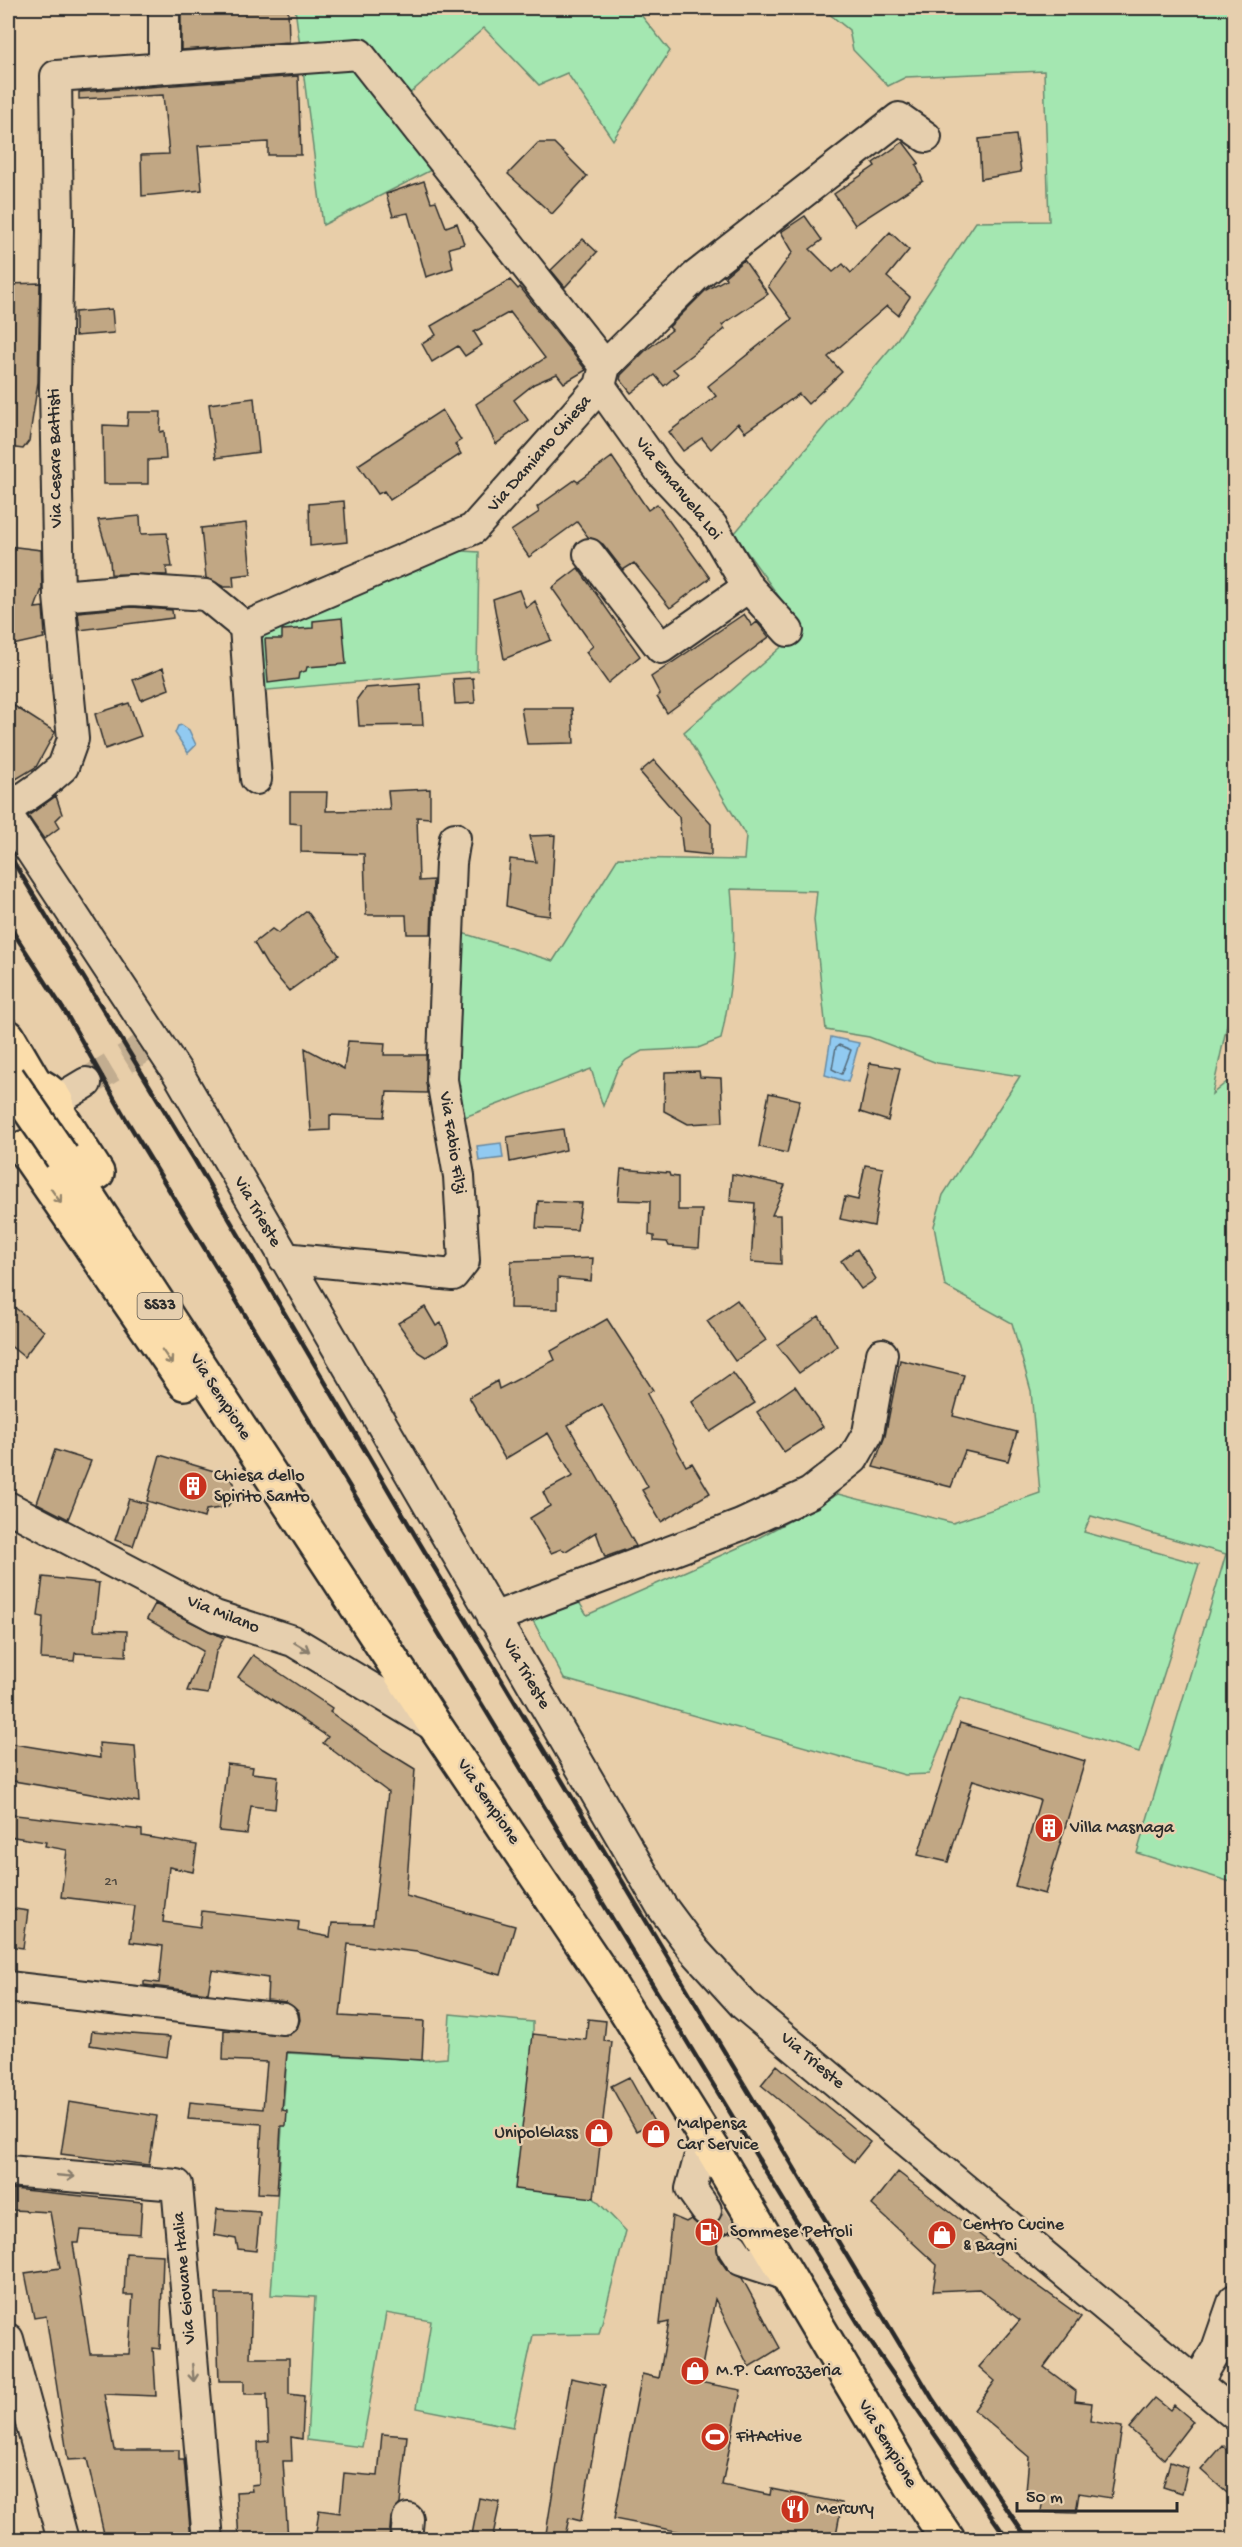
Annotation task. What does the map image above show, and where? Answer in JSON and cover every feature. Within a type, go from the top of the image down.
[{"type":"main road","points":[[8,1036],[33,1092],[56,1128],[48,1139],[37,1146],[15,1145]]},
{"type":"main road","points":[[33,1092],[231,1372],[286,1473],[287,1501]]},
{"type":"main road","name":"Via Sempione","points":[[33,1092],[62,1157],[436,1727],[610,1985],[705,2137],[912,2486],[948,2540]]},
{"type":"main road","points":[[15,1145],[194,1396],[230,1441],[257,1455]]},
{"type":"street","points":[[164,8],[164,68]]},
{"type":"street","name":"Via Emanuela Loi","points":[[164,68],[359,54],[603,376],[662,472],[712,525],[748,587],[788,631]]},
{"type":"street","name":"Via Cesare Battisti","points":[[8,809],[63,767],[73,739],[59,596],[55,388],[58,230],[56,76],[164,68]]},
{"type":"street","name":"Via Damiano Chiesa","points":[[246,627],[474,529],[603,376],[696,276],[899,118],[926,137]]},
{"type":"street","points":[[589,554],[661,648],[748,587]]},
{"type":"street","points":[[59,596],[132,590],[206,595],[246,627],[256,779]]},
{"type":"street","name":"Via Trieste","points":[[8,816],[284,1258],[662,1907],[708,1965],[744,2005],[1234,2414]]},
{"type":"street","name":"Via Fabio Filzi","points":[[284,1258],[453,1275],[464,1261],[459,1176],[442,1080],[451,863],[455,838]]},
{"type":"street","points":[[33,1092],[86,1083]]},
{"type":"street","name":"Via Trieste","points":[[493,1617],[741,1525],[810,1493],[853,1459],[868,1433],[882,1354]]},
{"type":"street","name":"Via Milano","points":[[8,1507],[215,1616],[292,1641],[436,1727]]},
{"type":"street","points":[[8,1987],[283,2019]]},
{"type":"street","points":[[705,2137],[691,2189],[706,2210]]},
{"type":"street","name":"Via Giovane Italia","points":[[8,2171],[177,2185],[208,2540]]},
{"type":"street","points":[[733,2248],[741,2260],[787,2275]]},
{"type":"street","points":[[1197,2383],[1217,2349],[1234,2300]]},
{"type":"street","points":[[8,2339],[63,2540]]},
{"type":"green space","points":[[295,8],[647,8],[641,15],[670,51],[613,140],[567,73],[539,85],[484,28],[391,110],[439,166],[323,225]]},
{"type":"green space","points":[[822,8],[1234,8],[1234,993],[1212,1094],[1234,1076],[1234,1883],[1137,1853],[1226,1554],[1091,1516],[1084,1532],[1199,1564],[1139,1752],[960,1698],[929,1774],[905,1775],[564,1679],[530,1615],[579,1602],[587,1615],[751,1542],[838,1494],[953,1523],[1040,1493],[1031,1391],[1012,1323],[945,1286],[934,1226],[943,1195],[1020,1076],[937,1063],[869,1037],[826,1030],[814,920],[817,891],[731,889],[734,928],[732,965],[721,1039],[698,1048],[642,1051],[626,1060],[617,1070],[603,1106],[591,1069],[457,1120],[453,1036],[459,932],[553,961],[618,858],[744,860],[746,836],[684,732],[802,629],[734,534],[894,344],[976,222],[1049,221],[1044,71],[906,77],[888,86],[853,50],[849,30]]},
{"type":"green space","points":[[445,550],[479,552],[477,671],[257,691],[257,637]]},
{"type":"green space","points":[[450,2014],[533,2022],[533,2034],[594,2198],[626,2231],[599,2334],[533,2335],[513,2427],[417,2408],[431,2321],[386,2313],[362,2447],[307,2440],[315,2297],[271,2295],[287,2053],[422,2060],[447,2058]]},
{"type":"water","points":[[182,725],[189,730],[196,745],[188,753],[175,733],[178,726]]},
{"type":"water","points":[[831,1037],[859,1043],[848,1082],[825,1075]]},
{"type":"water","points":[[501,1143],[503,1158],[479,1161],[477,1146]]},
{"type":"building","points":[[288,8],[289,42],[181,50],[181,10]]},
{"type":"building","points":[[298,76],[301,155],[268,155],[268,142],[198,146],[202,190],[142,196],[141,155],[169,154],[163,95],[79,99],[79,92]]},
{"type":"building","points":[[1016,135],[1021,172],[981,179],[979,139]]},
{"type":"building","points":[[903,142],[919,163],[916,165],[923,181],[855,225],[834,194],[875,166],[873,163]]},
{"type":"building","points":[[538,143],[554,143],[587,176],[552,214],[508,174]]},
{"type":"building","points":[[424,181],[431,202],[436,201],[446,227],[457,223],[464,244],[449,248],[453,268],[426,277],[408,213],[393,216],[386,194]]},
{"type":"building","points":[[805,216],[822,240],[810,249],[833,272],[843,264],[851,273],[890,232],[909,250],[887,277],[910,297],[898,315],[887,306],[828,357],[842,372],[808,404],[799,394],[745,432],[738,423],[711,449],[702,438],[683,451],[669,432],[716,396],[708,386],[792,319],[768,286],[793,252],[781,232]]},
{"type":"building","points":[[583,239],[597,252],[565,287],[551,270]]},
{"type":"building","points":[[744,260],[768,294],[722,325],[725,329],[673,369],[678,374],[664,386],[655,375],[631,393],[620,379],[621,375],[645,351],[672,330],[669,327],[706,290],[726,279],[725,276]]},
{"type":"building","points":[[510,280],[518,289],[520,287],[586,370],[564,383],[557,374],[534,384],[514,400],[528,420],[496,444],[476,404],[545,358],[510,312],[474,332],[482,345],[465,356],[458,346],[432,362],[422,344],[436,335],[431,326]]},
{"type":"building","points":[[40,283],[38,382],[29,441],[23,449],[8,447],[8,284]]},
{"type":"building","points":[[112,309],[114,333],[75,336],[75,312]]},
{"type":"building","points":[[254,398],[259,452],[216,458],[209,404]]},
{"type":"building","points":[[442,410],[461,440],[455,444],[461,454],[390,500],[384,491],[378,494],[358,465]]},
{"type":"building","points":[[128,412],[161,412],[160,432],[164,431],[166,459],[148,460],[148,484],[104,484],[103,425],[127,426]]},
{"type":"building","points":[[612,457],[648,510],[657,504],[710,578],[670,608],[634,563],[623,570],[603,544],[588,537],[577,522],[529,557],[511,531],[539,512],[537,507],[575,480],[578,482]]},
{"type":"building","points":[[344,501],[347,542],[310,546],[309,504]]},
{"type":"building","points":[[140,516],[141,534],[167,533],[172,567],[166,567],[167,575],[111,574],[110,560],[98,520]]},
{"type":"building","points":[[246,523],[251,574],[233,576],[234,587],[224,587],[206,578],[201,528]]},
{"type":"building","points":[[8,546],[41,550],[42,589],[35,608],[43,607],[45,635],[43,635],[44,638],[8,646]]},
{"type":"building","points":[[578,568],[640,656],[608,683],[586,652],[593,646],[552,588]]},
{"type":"building","points":[[519,590],[526,608],[535,601],[551,640],[504,659],[493,599]]},
{"type":"building","points":[[132,607],[172,610],[173,618],[80,630],[78,612]]},
{"type":"building","points":[[744,614],[752,626],[757,622],[769,637],[667,713],[657,697],[660,694],[651,677]]},
{"type":"building","points":[[342,618],[346,664],[307,667],[306,671],[299,673],[298,679],[268,683],[265,639],[282,639],[282,630],[313,628],[313,621]]},
{"type":"building","points":[[163,668],[169,689],[141,700],[133,680]]},
{"type":"building","points":[[473,678],[475,703],[455,704],[453,679]]},
{"type":"building","points":[[420,684],[423,725],[359,726],[357,699],[365,688]]},
{"type":"building","points":[[8,702],[55,732],[36,767],[8,784]]},
{"type":"building","points":[[129,703],[141,736],[105,749],[95,714]]},
{"type":"building","points":[[521,708],[572,708],[574,743],[527,744]]},
{"type":"building","points":[[654,760],[711,824],[711,855],[683,852],[679,817],[640,772]]},
{"type":"building","points":[[430,789],[430,818],[417,817],[419,881],[433,880],[431,934],[407,934],[406,915],[366,915],[364,854],[301,852],[301,824],[290,823],[290,792],[327,792],[326,811],[390,810],[388,791]]},
{"type":"building","points":[[56,796],[62,814],[56,820],[60,827],[44,839],[28,816]]},
{"type":"building","points":[[555,835],[550,916],[533,914],[506,906],[510,859],[536,862],[530,836]]},
{"type":"building","points":[[307,911],[339,955],[289,991],[267,965],[254,943],[272,929],[278,933]]},
{"type":"building","points":[[348,1041],[385,1043],[384,1055],[426,1055],[427,1093],[387,1092],[384,1117],[330,1115],[330,1130],[311,1131],[305,1048],[344,1069]]},
{"type":"building","points":[[870,1063],[900,1068],[888,1121],[860,1112]]},
{"type":"building","points":[[699,1071],[700,1077],[721,1078],[723,1122],[688,1124],[664,1111],[665,1072]]},
{"type":"building","points":[[769,1093],[800,1100],[787,1153],[759,1147]]},
{"type":"building","points":[[563,1129],[566,1150],[510,1162],[507,1137]]},
{"type":"building","points":[[865,1165],[883,1168],[874,1226],[840,1219],[845,1197],[858,1200]]},
{"type":"building","points":[[621,1169],[669,1173],[670,1176],[678,1177],[678,1210],[702,1210],[699,1248],[669,1246],[667,1242],[654,1241],[654,1236],[649,1235],[650,1201],[618,1200]]},
{"type":"building","points":[[732,1174],[785,1185],[772,1215],[780,1215],[781,1264],[751,1262],[755,1203],[730,1201]]},
{"type":"building","points":[[538,1201],[581,1203],[577,1230],[536,1228]]},
{"type":"building","points":[[857,1249],[876,1279],[861,1289],[841,1261]]},
{"type":"building","points":[[593,1258],[591,1281],[558,1278],[558,1309],[510,1308],[511,1261]]},
{"type":"building","points":[[737,1300],[766,1340],[735,1361],[707,1321]]},
{"type":"building","points":[[8,1302],[44,1331],[24,1357],[8,1344]]},
{"type":"building","points":[[425,1307],[436,1326],[441,1323],[449,1343],[426,1357],[418,1352],[398,1323]]},
{"type":"building","points":[[819,1316],[837,1346],[799,1373],[777,1345]]},
{"type":"building","points":[[607,1319],[653,1390],[647,1394],[686,1466],[692,1463],[710,1493],[661,1522],[642,1490],[648,1487],[602,1404],[568,1425],[636,1546],[605,1557],[596,1532],[566,1551],[561,1549],[551,1553],[530,1518],[550,1506],[543,1492],[573,1476],[548,1433],[505,1459],[469,1397],[497,1381],[499,1389],[555,1360],[551,1351]]},
{"type":"building","points":[[900,1360],[964,1375],[953,1416],[1017,1432],[1008,1461],[965,1451],[951,1487],[873,1467],[885,1436]]},
{"type":"building","points":[[733,1373],[755,1403],[710,1432],[692,1402]]},
{"type":"building","points":[[795,1386],[823,1427],[784,1452],[757,1412]]},
{"type":"building","points":[[55,1450],[91,1461],[68,1519],[37,1503]]},
{"type":"building","name":"Chiesa dello Spirito Santo","points":[[160,1455],[224,1474],[234,1483],[236,1495],[227,1507],[206,1510],[204,1518],[147,1501]]},
{"type":"building","points":[[129,1499],[147,1504],[133,1546],[115,1540]]},
{"type":"building","points":[[43,1577],[99,1583],[94,1630],[127,1631],[126,1656],[75,1653],[74,1661],[41,1659],[43,1617],[38,1616]]},
{"type":"building","points":[[155,1604],[224,1638],[216,1652],[208,1694],[187,1691],[203,1651],[147,1619]]},
{"type":"building","points":[[253,1655],[332,1708],[330,1712],[384,1750],[415,1769],[406,1896],[515,1926],[501,1975],[417,1952],[348,1944],[340,2016],[424,2021],[422,2060],[287,2052],[282,2110],[287,2111],[286,2126],[281,2126],[277,2194],[258,2193],[262,2124],[188,2119],[190,2102],[263,2109],[267,2062],[223,2060],[224,2030],[289,2035],[297,2029],[300,2020],[299,2012],[286,2002],[267,2000],[268,1978],[212,1970],[208,1993],[144,1985],[144,1981],[159,1983],[163,1946],[130,1942],[135,1906],[61,1897],[67,1850],[45,1846],[46,1842],[8,1836],[8,1814],[142,1830],[142,1836],[197,1845],[193,1872],[169,1867],[163,1922],[200,1927],[202,1911],[299,1922],[298,1931],[330,1937],[332,1923],[373,1924],[388,1792],[323,1743],[328,1737],[238,1677]]},
{"type":"building","name":"Villa Masnaga","points":[[960,1723],[1085,1761],[1045,1894],[1015,1886],[1040,1800],[973,1780],[948,1862],[918,1855]]},
{"type":"building","points":[[8,1743],[100,1758],[99,1743],[135,1746],[139,1802],[8,1780]]},
{"type":"building","points":[[227,1764],[253,1767],[252,1773],[278,1776],[275,1809],[251,1806],[247,1834],[219,1831]]},
{"type":"building","points":[[8,1908],[28,1911],[23,1948],[8,1946]]},
{"type":"building","points":[[588,2019],[606,2021],[604,2041],[612,2042],[594,2198],[515,2189],[533,2034],[586,2040]]},
{"type":"building","points":[[92,2031],[170,2037],[167,2057],[90,2045]]},
{"type":"building","points":[[777,2065],[870,2142],[854,2162],[761,2085]]},
{"type":"building","points":[[629,2077],[654,2122],[636,2131],[611,2086]]},
{"type":"building","points":[[69,2102],[157,2116],[149,2165],[61,2154]]},
{"type":"building","points":[[898,2172],[989,2242],[986,2248],[1081,2317],[1044,2367],[1076,2391],[1075,2401],[1092,2403],[1090,2421],[1122,2427],[1111,2498],[1079,2493],[1076,2513],[1041,2512],[1043,2497],[1026,2492],[1029,2457],[974,2410],[995,2381],[979,2367],[1020,2320],[979,2289],[933,2291],[937,2265],[872,2205]]},
{"type":"building","points":[[13,2189],[142,2202],[140,2234],[81,2230],[79,2243],[73,2243],[90,2354],[129,2354],[133,2295],[124,2295],[126,2253],[163,2255],[160,2349],[153,2348],[156,2396],[104,2394],[114,2450],[179,2450],[179,2460],[184,2460],[191,2540],[123,2540],[122,2533],[104,2534],[87,2459],[68,2460],[46,2316],[34,2318],[25,2273],[60,2268],[50,2212],[13,2210]]},
{"type":"building","points":[[217,2209],[260,2212],[256,2251],[238,2249],[236,2239],[214,2235]]},
{"type":"building","points":[[672,2216],[686,2222],[691,2219],[698,2225],[707,2227],[716,2224],[722,2217],[730,2231],[717,2241],[718,2257],[727,2270],[742,2278],[780,2348],[749,2367],[715,2299],[699,2382],[741,2390],[722,2485],[770,2495],[771,2489],[842,2503],[835,2540],[736,2540],[712,2535],[712,2538],[614,2519],[642,2374],[659,2378],[669,2322],[660,2324]]},
{"type":"building","points":[[216,2294],[252,2294],[250,2358],[289,2358],[289,2394],[304,2396],[302,2439],[291,2437],[292,2461],[283,2461],[288,2540],[239,2540],[236,2492],[252,2491],[251,2485],[259,2484],[258,2442],[269,2441],[267,2394],[244,2394],[244,2381],[219,2381]]},
{"type":"building","points":[[571,2378],[605,2385],[581,2521],[569,2518],[564,2540],[545,2540]]},
{"type":"building","points":[[1155,2398],[1170,2410],[1174,2405],[1193,2421],[1164,2459],[1129,2428]]},
{"type":"building","points":[[382,2434],[407,2436],[400,2504],[391,2517],[389,2540],[315,2540],[319,2510],[340,2513],[344,2473],[378,2476]]},
{"type":"building","points":[[1223,2445],[1234,2456],[1234,2499],[1201,2470]]},
{"type":"building","points":[[1170,2462],[1188,2468],[1182,2493],[1163,2487]]},
{"type":"building","points":[[479,2498],[500,2502],[492,2540],[471,2540]]},
{"type":"tunnel","points":[[86,1083],[145,1047]]},
{"type":"tunnel","points":[[706,2210],[733,2248]]},
{"type":"railway","points":[[8,853],[194,1159],[416,1537],[932,2398],[1028,2540]]},
{"type":"railway","points":[[8,924],[67,1015],[126,1119],[863,2331],[1008,2540]]},
{"type":"place","name":"Chiesa dello Spirito Santo","points":[[193,1486]]},
{"type":"place","name":"Villa Masnaga","points":[[1049,1828]]},
{"type":"place","name":"UnipolGlass","points":[[599,2133]]},
{"type":"place","name":"Malpensa Car Service","points":[[656,2134]]},
{"type":"place","name":"Sommese Petroli","points":[[709,2232]]},
{"type":"place","name":"Centro Cucine & Bagni","points":[[942,2235]]},
{"type":"place","name":"M.P. Carrozzeria","points":[[695,2371]]},
{"type":"place","name":"FitActive","points":[[715,2437]]},
{"type":"place","name":"Mercury","points":[[795,2509]]}]
